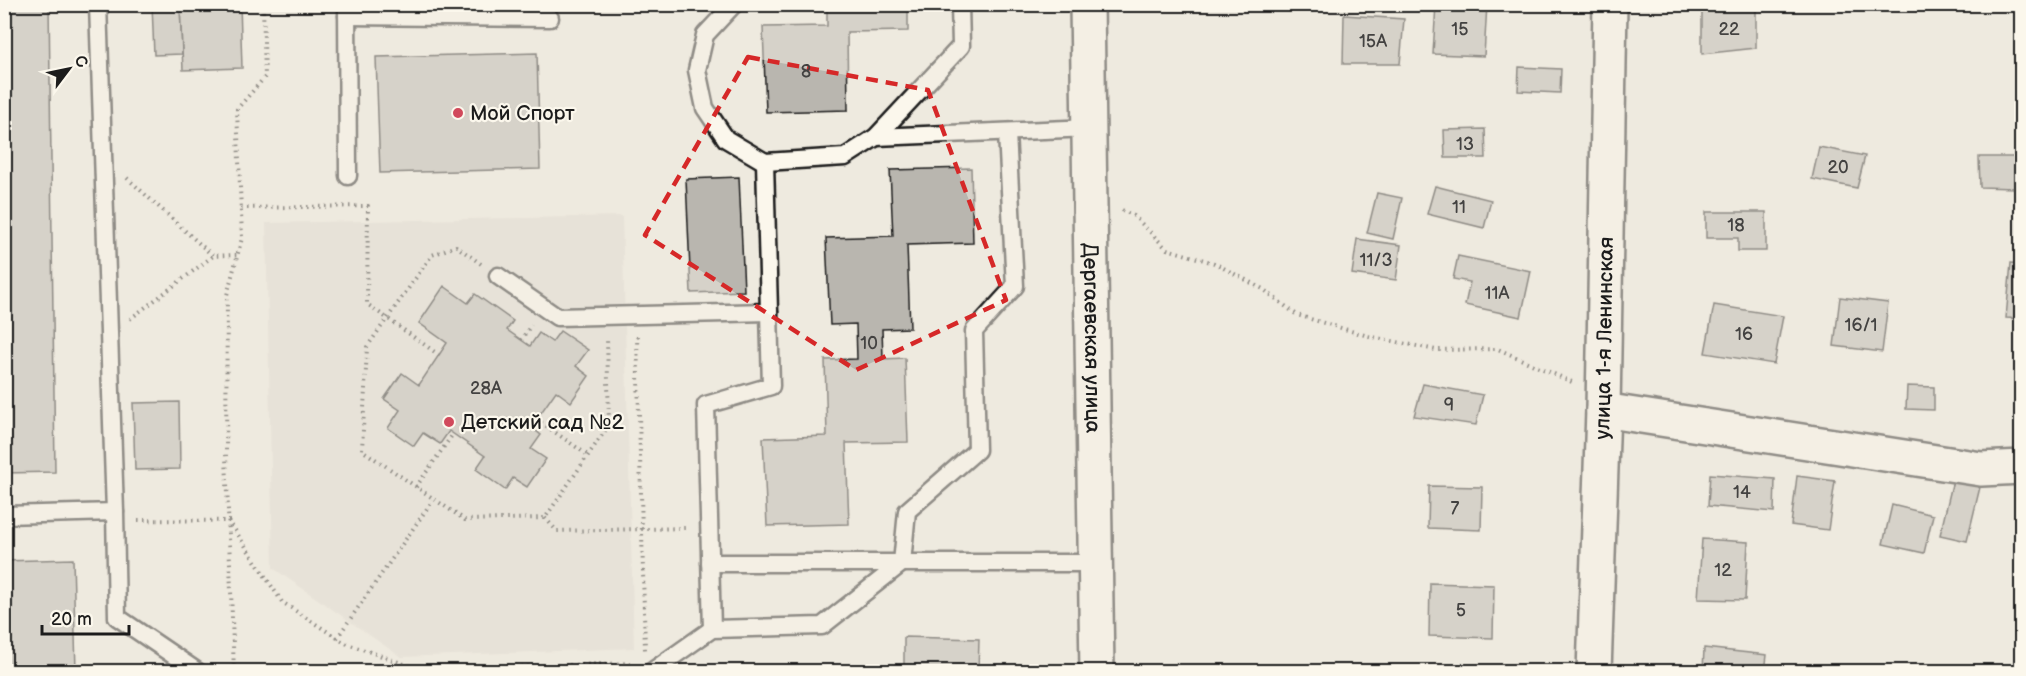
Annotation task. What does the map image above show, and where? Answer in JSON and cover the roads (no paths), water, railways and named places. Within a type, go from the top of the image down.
[{"type":"street","name":"Дергаевская улица","points":[[1087,4],[1097,672]]},
{"type":"street","name":"улица 1-я Ленинская","points":[[1594,672],[1603,410],[1610,4]]},
{"type":"street","points":[[1603,410],[1981,469],[2022,467]]},
{"type":"lane","points":[[98,4],[116,516],[117,617],[198,672]]},
{"type":"lane","points":[[734,4],[705,35],[697,70],[705,108],[726,139],[765,162],[845,157],[876,137],[961,46],[960,4]]},
{"type":"lane","points":[[348,176],[347,10],[550,18]]},
{"type":"lane","points":[[876,137],[1090,128]]},
{"type":"lane","points":[[653,665],[712,629],[822,626],[902,563],[907,511],[977,450],[974,331],[1015,286],[1007,133]]},
{"type":"lane","points":[[712,629],[706,405],[771,386],[765,162]]},
{"type":"lane","points":[[498,276],[557,317],[769,312]]},
{"type":"lane","points":[[4,515],[116,516]]},
{"type":"lane","points":[[710,564],[1097,563]]},
{"type":"place","name":"Мой Спорт","points":[[458,113]]},
{"type":"place","name":"Детский сад №2","points":[[449,422]]}]
